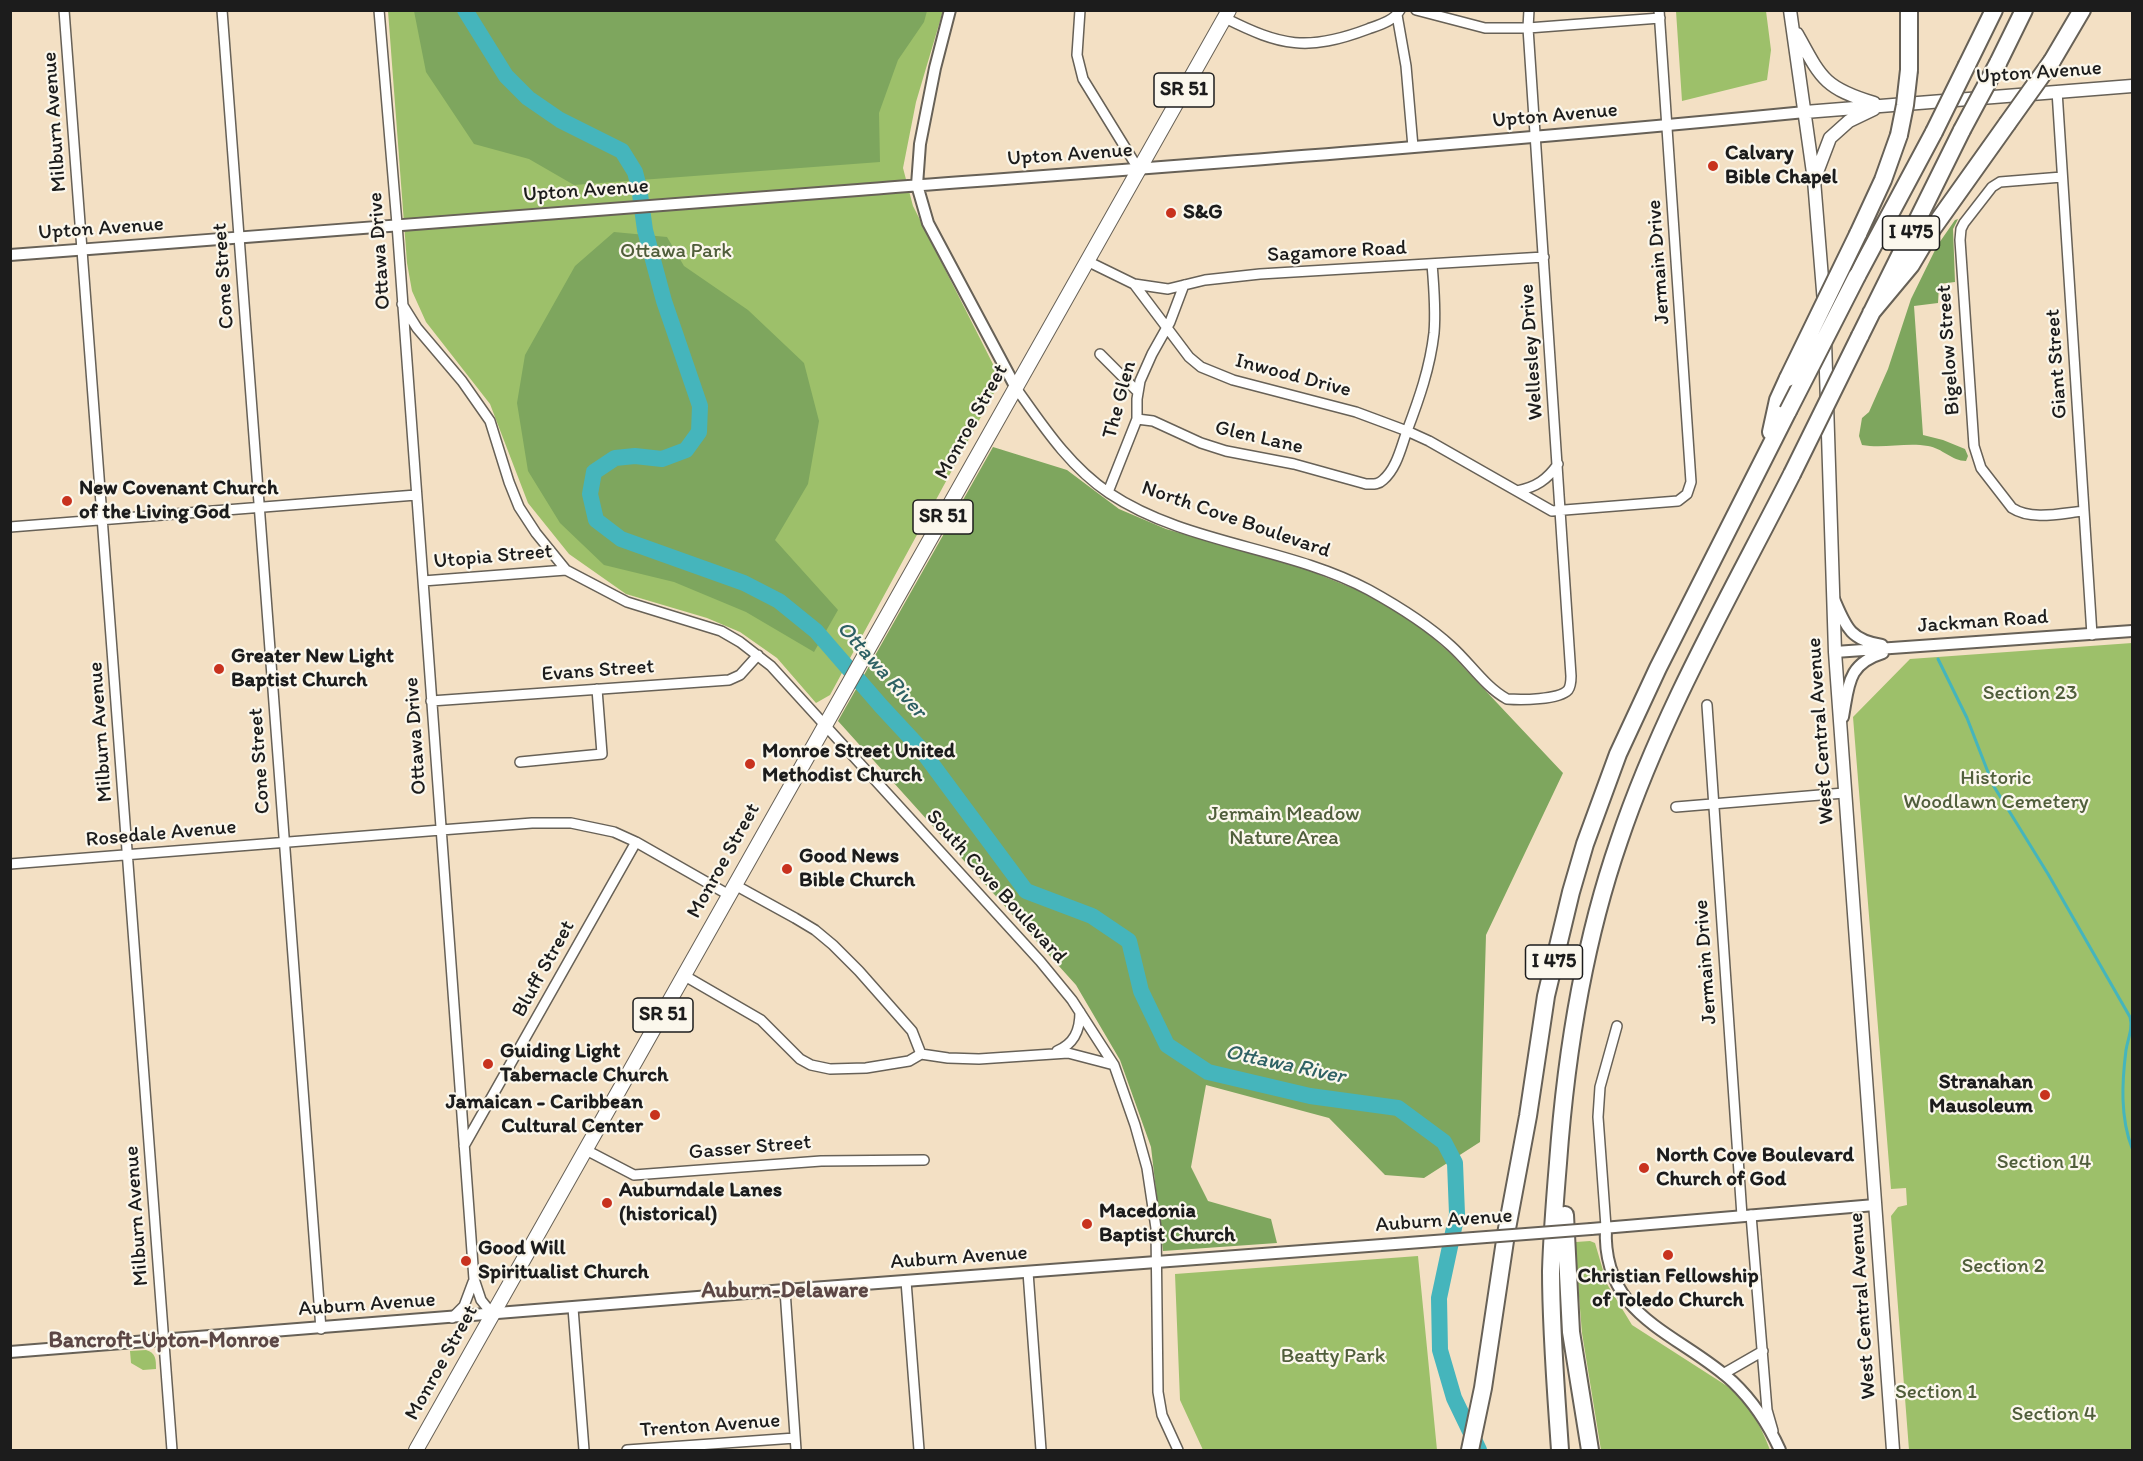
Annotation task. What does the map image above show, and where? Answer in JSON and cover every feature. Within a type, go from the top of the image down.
[{"type":"highway","points":[[1771,442],[1773,417],[1788,378],[1858,234],[1886,172],[1899,135],[1909,70],[1909,10]]},
{"type":"highway","name":"I 475","points":[[1484,1382],[1546,996],[1585,844],[1618,754],[1771,442],[1934,132],[1994,10]]},
{"type":"highway","name":"I 475","points":[[1561,1115],[1567,1059],[1580,983],[1598,906],[1619,841],[1664,728],[2024,10]]},
{"type":"highway","points":[[1871,313],[1911,265],[1933,228],[2052,61],[2082,10]]},
{"type":"highway","points":[[1560,1450],[1551,1270],[1561,1115]]},
{"type":"highway","points":[[1561,1115],[1571,1332],[1590,1450]]},
{"type":"highway","points":[[1470,1450],[1484,1382]]},
{"type":"highway","points":[[1482,1450],[1484,1382]]},
{"type":"main road","name":"West Central Avenue","points":[[1791,10],[1814,180],[1823,275],[1835,652],[1893,1450]]},
{"type":"main road","name":"Monroe Street","points":[[421,1449],[493,1315],[1227,14]]},
{"type":"main road","points":[[1792,27],[1825,80],[1856,97],[1881,105]]},
{"type":"main road","name":"Upton Avenue","points":[[1805,112],[2133,86]]},
{"type":"main road","points":[[1814,180],[1830,138],[1836,131],[1881,105]]},
{"type":"street","name":"Milburn Avenue","points":[[64,10],[172,1450]]},
{"type":"street","name":"Cone Street","points":[[222,10],[321,1329]]},
{"type":"street","name":"Ottawa Drive","points":[[379,10],[397,224],[474,1279],[481,1299],[493,1315]]},
{"type":"street","name":"North Cove Boulevard","points":[[950,10],[934,68],[920,144],[917,185],[928,223],[1016,388],[1055,442],[1077,467],[1108,492],[1140,512],[1224,541],[1303,563],[1367,589],[1413,615],[1452,647],[1490,687],[1507,699],[1559,695],[1567,691]]},
{"type":"street","points":[[1080,10],[1077,55],[1083,79],[1139,170]]},
{"type":"street","points":[[1416,10],[1485,28],[1528,28],[1660,14]]},
{"type":"street","name":"Wellesley Drive","points":[[1529,10],[1528,28],[1571,676],[1571,685],[1567,691]]},
{"type":"street","points":[[1227,14],[1258,35],[1295,44],[1337,39],[1383,23],[1398,13],[1406,66],[1413,147]]},
{"type":"street","name":"Jermain Drive","points":[[1660,14],[1691,482],[1683,498],[1672,502]]},
{"type":"street","name":"Giant Street","points":[[2057,92],[2092,635]]},
{"type":"street","name":"Upton Avenue","points":[[10,255],[397,224],[1139,170],[1805,112]]},
{"type":"street","name":"Bigelow Street","points":[[2062,177],[2000,182],[1992,187],[1964,223],[1960,240],[1974,446],[1981,468],[2012,508],[2023,514],[2084,511]]},
{"type":"street","name":"Sagamore Road","points":[[1134,284],[1168,289],[1205,280],[1260,274],[1544,257]]},
{"type":"street","name":"Inwood Drive","points":[[1088,261],[1134,284],[1189,357],[1202,367],[1217,374],[1356,412],[1407,431],[1429,441],[1552,511],[1672,502]]},
{"type":"street","points":[[1407,431],[1428,369],[1434,333],[1435,301],[1432,264]]},
{"type":"street","name":"The Glen","points":[[1108,492],[1137,419],[1140,381],[1167,328],[1184,285]]},
{"type":"street","name":"South Cove Boulevard","points":[[402,304],[417,328],[462,381],[490,421],[519,507],[536,533],[566,570],[627,603],[721,631],[758,655],[829,719],[1040,961],[1097,1037],[1114,1065],[1136,1125],[1147,1168],[1156,1228],[1158,1392],[1162,1414],[1178,1450]]},
{"type":"street","points":[[1100,354],[1138,392]]},
{"type":"street","name":"Glen Lane","points":[[1137,419],[1153,421],[1201,443],[1226,451],[1294,464],[1366,484],[1382,482],[1399,456],[1407,431]]},
{"type":"street","points":[[1517,491],[1541,482],[1550,476],[1558,464]]},
{"type":"street","points":[[10,527],[416,495]]},
{"type":"street","name":"Utopia Street","points":[[423,581],[566,570]]},
{"type":"street","points":[[1833,596],[1844,623],[1851,632],[1871,643],[1900,648]]},
{"type":"street","name":"Jackman Road","points":[[1835,652],[2133,631]]},
{"type":"street","points":[[1840,731],[1851,675],[1856,667],[1873,656],[1900,648]]},
{"type":"street","name":"Evans Street","points":[[432,701],[729,680],[740,675],[758,655]]},
{"type":"street","points":[[520,762],[602,754],[597,689]]},
{"type":"street","name":"Jermain Drive","points":[[1707,705],[1747,1216],[1763,1351],[1767,1410],[1778,1447]]},
{"type":"street","points":[[1676,807],[1844,793]]},
{"type":"street","name":"Rosedale Avenue","points":[[10,864],[532,823],[571,823],[614,832],[795,918],[815,930],[859,971],[912,1031],[921,1054]]},
{"type":"street","name":"Bluff Street","points":[[464,1146],[636,842]]},
{"type":"street","points":[[685,976],[760,1020],[800,1059],[811,1065],[830,1069],[866,1068],[909,1061],[921,1054],[979,1059],[1068,1053],[1114,1065]]},
{"type":"street","points":[[1052,1053],[1071,1042],[1080,1023],[1080,1012]]},
{"type":"street","points":[[1617,1026],[1600,1087],[1598,1117],[1611,1266],[1624,1298],[1643,1318],[1723,1374],[1746,1395],[1778,1447]]},
{"type":"street","name":"Gasser Street","points":[[586,1150],[634,1175],[821,1161],[924,1160]]},
{"type":"street","name":"Auburn Avenue","points":[[10,1352],[1875,1205]]},
{"type":"street","points":[[1028,1272],[1041,1450]]},
{"type":"street","name":"Ottawa Drive","points":[[451,1318],[469,1298],[474,1279]]},
{"type":"street","points":[[906,1281],[919,1450]]},
{"type":"street","points":[[785,1290],[796,1450]]},
{"type":"street","points":[[573,1308],[584,1450]]},
{"type":"street","points":[[1723,1374],[1763,1351]]},
{"type":"street","name":"Trenton Avenue","points":[[627,1450],[795,1438]]},
{"type":"green space","points":[[414,10],[927,11],[924,22],[898,60],[879,113],[880,162],[574,185],[529,159],[474,144],[426,72]]},
{"type":"green space","name":"Ottawa Park","points":[[388,11],[943,11],[916,102],[903,168],[913,206],[1001,380],[830,695],[816,703],[777,658],[740,632],[707,618],[626,594],[569,554],[528,503],[490,404],[426,322],[412,291],[407,263]]},
{"type":"green space","points":[[1676,11],[1766,11],[1771,50],[1767,80],[1682,101]]},
{"type":"green space","points":[[1958,219],[1953,229],[1955,282],[1939,284],[1938,303],[1914,306],[1923,435],[1965,449],[1968,456],[1966,461],[1956,459],[1928,446],[1862,445],[1859,436],[1862,418],[1869,412],[1888,369],[1911,299],[1937,246]]},
{"type":"green space","points":[[614,232],[667,237],[684,266],[748,310],[804,363],[819,421],[808,484],[775,540],[838,610],[814,652],[746,612],[674,582],[604,565],[560,523],[528,471],[517,403],[525,355],[575,266]]},
{"type":"green space","name":"Jermain Meadow Nature Area","points":[[993,447],[1067,470],[1119,509],[1166,529],[1308,570],[1362,592],[1413,620],[1451,654],[1563,773],[1486,935],[1480,1142],[1424,1178],[1385,1175],[1329,1118],[1206,1085],[1191,1167],[1208,1201],[1271,1219],[1277,1243],[1163,1251],[1151,1147],[1120,1060],[1076,985],[838,721]]},
{"type":"green space","name":"Historic Woodlawn Cemetery","points":[[2132,643],[2132,1450],[1909,1450],[1891,1216],[1898,1207],[1907,1205],[1906,1188],[1891,1189],[1853,717],[1910,659]]},
{"type":"green space","points":[[1576,1242],[1595,1243],[1607,1284],[1632,1325],[1727,1386],[1742,1400],[1753,1415],[1770,1450],[1601,1450],[1582,1333],[1575,1247]]},
{"type":"green space","name":"Beatty Park","points":[[1418,1256],[1437,1450],[1203,1450],[1180,1400],[1175,1274]]},
{"type":"green space","points":[[146,1350],[155,1357],[156,1369],[143,1370],[131,1363],[130,1351]]},
{"type":"waterway","name":"Ottawa River","points":[[465,10],[506,76],[528,98],[560,120],[622,151],[635,172],[645,230],[664,301],[700,406],[699,432],[686,450],[662,459],[635,456],[615,458],[594,472],[590,494],[596,520],[621,539],[744,583],[779,601],[816,631],[920,748],[1026,891],[1092,916],[1129,941],[1141,991],[1167,1045],[1208,1072],[1310,1096],[1398,1108],[1444,1142],[1455,1163],[1457,1214],[1439,1298],[1440,1350],[1454,1398],[1479,1450]]},
{"type":"waterway","points":[[1938,659],[1967,718],[1993,785],[2048,874],[2130,1017],[2123,1099],[2125,1124],[2132,1148]]},
{"type":"place","name":"Calvary Bible Chapel","points":[[1713,166]]},
{"type":"place","name":"S&G","points":[[1171,213]]},
{"type":"place","name":"New Covenant Church of the Living God","points":[[67,501]]},
{"type":"place","name":"Greater New Light Baptist Church","points":[[219,669]]},
{"type":"place","name":"Monroe Street United Methodist Church","points":[[750,764]]},
{"type":"place","name":"Good News Bible Church","points":[[787,869]]},
{"type":"place","name":"Guiding Light Tabernacle Church","points":[[488,1064]]},
{"type":"place","name":"Stranahan Mausoleum","points":[[2045,1095]]},
{"type":"place","name":"Jamaican - Caribbean Cultural Center","points":[[655,1115]]},
{"type":"place","name":"North Cove Boulevard Church of God","points":[[1644,1168]]},
{"type":"place","name":"Auburndale Lanes (historical)","points":[[607,1203]]},
{"type":"place","name":"Macedonia Baptist Church","points":[[1087,1224]]},
{"type":"place","name":"Christian Fellowship of Toledo Church","points":[[1668,1255]]},
{"type":"place","name":"Good Will Spiritualist Church","points":[[466,1261]]},
{"type":"district","name":"Auburn-Delaware","points":[[785,1291]]},
{"type":"district","name":"Bancroft-Upton-Monroe","points":[[164,1341]]},
{"type":"park label","name":"Section 23","points":[[2030,694]]},
{"type":"park label","name":"Section 14","points":[[2044,1163]]},
{"type":"park label","name":"Section 2","points":[[2003,1267]]},
{"type":"park label","name":"Section 1","points":[[1936,1393]]},
{"type":"park label","name":"Section 4","points":[[2054,1415]]}]
